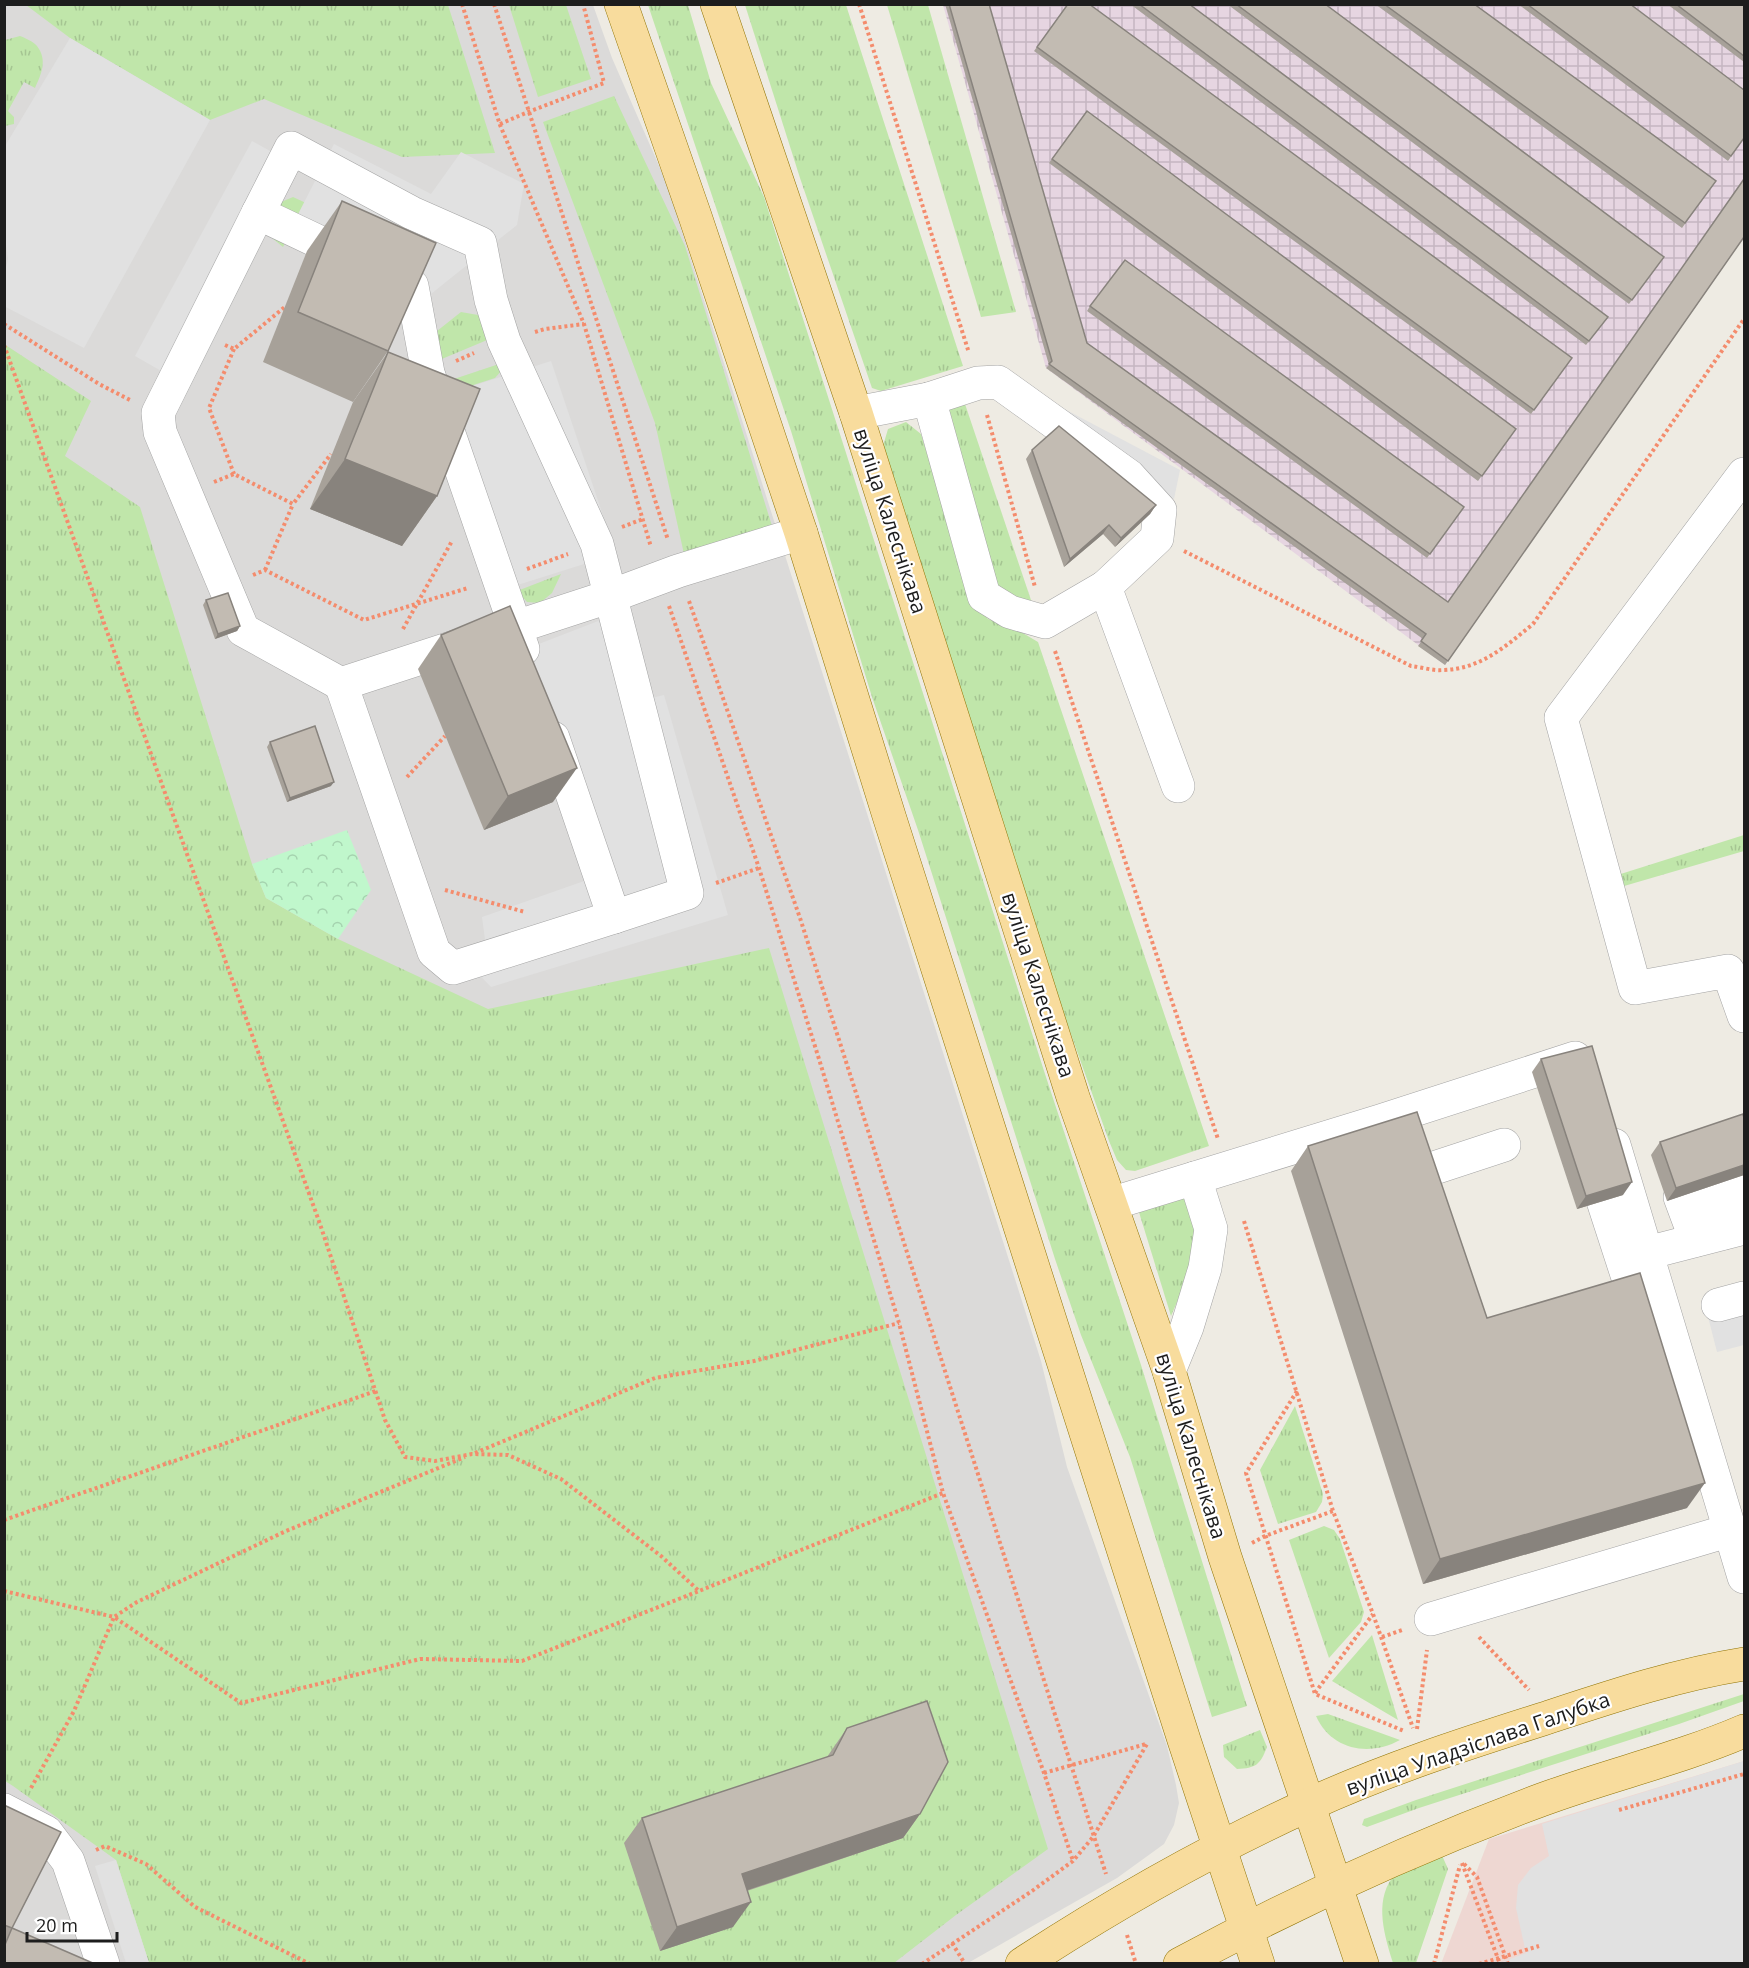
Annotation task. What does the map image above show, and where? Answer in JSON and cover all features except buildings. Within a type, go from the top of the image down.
[{"type":"main road","points":[[621,4],[801,533],[1184,1740],[1258,1964]]},
{"type":"main road","name":"вуліца Калеснікава","points":[[717,4],[856,413],[1073,1097],[1169,1371],[1225,1557],[1362,1964]]},
{"type":"main road","name":"вуліца Уладзіслава Галубка","points":[[1022,1964],[1117,1904],[1220,1848],[1309,1804],[1424,1758],[1643,1686],[1744,1664]]},
{"type":"main road","points":[[1180,1964],[1245,1929],[1442,1838],[1543,1799],[1744,1731]]},
{"type":"lane","points":[[291,148],[412,213],[480,243],[491,300],[504,341],[597,544],[687,893],[453,968],[434,952],[341,684],[243,630],[160,432],[158,413],[198,331],[291,148]]},
{"type":"lane","points":[[258,213],[412,286],[428,373],[534,682]]},
{"type":"lane","points":[[856,413],[929,399],[978,383],[998,382],[1129,476],[1160,510],[1157,538],[1105,587],[1045,622],[1010,612],[984,596],[929,399]]},
{"type":"lane","points":[[1744,474],[1561,718],[1635,988],[1728,971],[1744,1016]]},
{"type":"lane","points":[[341,684],[801,533]]},
{"type":"lane","points":[[1105,587],[1178,786]]},
{"type":"lane","points":[[546,716],[615,917]]},
{"type":"lane","points":[[1109,1198],[1120,1201],[1228,1168],[1392,1124],[1587,1054],[1594,1076]]},
{"type":"lane","points":[[1607,1120],[1644,1274],[1731,1530],[1744,1577]]},
{"type":"lane","points":[[1392,1124],[1428,1170],[1438,1202]]},
{"type":"lane","points":[[1428,1170],[1504,1145]]},
{"type":"lane","points":[[1169,1371],[1188,1327],[1205,1268],[1211,1229],[1194,1178]]},
{"type":"lane","points":[[1727,1230],[1707,1188],[1727,1230]]},
{"type":"lane","points":[[1603,1201],[1644,1274]]},
{"type":"lane","points":[[1598,1297],[1727,1230]]},
{"type":"lane","points":[[1443,1616],[1731,1530]]},
{"type":"lane","points":[[10,1812],[46,1832],[68,1861],[103,1964]]},
{"type":"path","points":[[462,4],[500,124],[584,324],[643,519],[669,575],[800,918],[1136,1964]]},
{"type":"path","points":[[494,4],[899,1323],[943,1493],[1044,1773],[1073,1862]]},
{"type":"path","points":[[500,124],[604,83],[583,4]]},
{"type":"path","points":[[286,306],[234,349],[208,408],[234,474],[292,504]]},
{"type":"path","points":[[1157,538],[1411,666],[1443,670],[1470,665],[1497,653],[1533,624],[1744,319]]},
{"type":"path","points":[[4,324],[99,384],[158,413]]},
{"type":"path","points":[[198,331],[234,349]]},
{"type":"path","points":[[4,345],[320,1224],[385,1420],[405,1457],[435,1461],[472,1454],[508,1455],[561,1479],[661,1556],[699,1591]]},
{"type":"path","points":[[265,570],[292,504],[331,454]]},
{"type":"path","points":[[186,492],[234,474]]},
{"type":"path","points":[[379,672],[472,503]]},
{"type":"path","points":[[224,584],[265,570],[364,621],[498,579],[597,544],[614,531],[643,519]]},
{"type":"path","points":[[382,802],[445,736]]},
{"type":"path","points":[[687,893],[759,868]]},
{"type":"path","points":[[409,881],[536,915]]},
{"type":"path","points":[[1228,1168],[1333,1510],[1382,1638],[1416,1736]]},
{"type":"path","points":[[10,1812],[74,1711],[114,1617],[137,1602],[286,1531],[655,1378],[754,1361],[899,1323]]},
{"type":"path","points":[[4,1520],[376,1391]]},
{"type":"path","points":[[1297,1391],[1246,1473],[1315,1694],[1416,1736]]},
{"type":"path","points":[[4,1591],[114,1617],[241,1702],[420,1659],[522,1661],[943,1493]]},
{"type":"path","points":[[1265,1536],[1333,1510]]},
{"type":"path","points":[[1315,1694],[1373,1614]]},
{"type":"path","points":[[1382,1638],[1443,1616]]},
{"type":"path","points":[[1443,1616],[1533,1694]]},
{"type":"path","points":[[1416,1736],[1443,1616]]},
{"type":"path","points":[[922,1964],[1073,1862],[1094,1838],[1147,1744],[1044,1773]]},
{"type":"path","points":[[1608,1813],[1744,1774]]},
{"type":"path","points":[[68,1861],[105,1846],[146,1864],[195,1907],[310,1964]]},
{"type":"path","points":[[1461,1862],[1473,1858]]},
{"type":"path","points":[[1461,1862],[1477,1877],[1508,1964]]},
{"type":"path","points":[[1461,1862],[1500,1964]]},
{"type":"path","points":[[1434,1964],[1461,1862]]},
{"type":"path","points":[[952,1943],[965,1964]]},
{"type":"path","points":[[1479,1964],[1539,1946]]},
{"type":"shaded area","points":[[5,5],[593,5],[612,58],[667,184],[1041,1361],[1067,1467],[1167,1746],[1176,1785],[1179,1803],[1174,1825],[1164,1844],[1117,1878],[968,1963],[5,1964]]},
{"type":"shaded area","points":[[943,5],[1744,5],[1744,237],[1445,665],[1046,368]]},
{"type":"shaded area","points":[[70,38],[210,120],[84,348],[4,306],[5,271],[8,259],[4,232],[5,146]]},
{"type":"shaded area","points":[[252,141],[295,165],[177,380],[135,356]]},
{"type":"shaded area","points":[[334,144],[431,194],[461,152],[524,184],[517,225],[426,298],[293,224]]},
{"type":"shaded area","points":[[551,361],[616,554],[489,594],[425,401]]},
{"type":"shaded area","points":[[1019,385],[1180,470],[1174,499]]},
{"type":"shaded area","points":[[611,616],[639,701],[664,695],[728,915],[491,987],[459,954],[486,947],[482,917],[587,880],[518,652]]},
{"type":"shaded area","points":[[1744,1289],[1744,1345],[1717,1352],[1706,1309]]},
{"type":"shaded area","points":[[1744,1761],[1744,1963],[1441,1964],[1489,1839]]},
{"type":"shaded area","points":[[1744,1761],[1744,1963],[1500,1963],[1526,1953],[1516,1908],[1518,1885],[1531,1868],[1549,1856],[1542,1824]]},
{"type":"shaded area","points":[[116,1860],[149,1963],[126,1963],[95,1866]]},
{"type":"green space","points":[[26,5],[448,5],[495,153],[402,157],[264,99],[210,120],[70,38]]},
{"type":"green space","points":[[509,5],[566,5],[591,79],[538,97]]},
{"type":"green space","points":[[648,5],[688,5],[711,83],[764,197],[1045,1074],[1141,1365],[1247,1706],[1212,1717],[1130,1457],[1081,1335],[1055,1259],[918,830],[872,697],[791,431]]},
{"type":"green space","points":[[745,5],[846,5],[963,366],[881,391],[872,388],[800,178]]},
{"type":"green space","points":[[887,5],[928,5],[1016,312],[981,317]]},
{"type":"green space","points":[[20,36],[37,46],[43,62],[35,88],[24,82],[8,111],[14,117],[14,124],[5,126],[5,40]]},
{"type":"green space","points":[[614,96],[685,246],[772,526],[684,554],[655,423],[543,122]]},
{"type":"green space","points":[[293,197],[306,203],[283,247],[272,238],[281,202]]},
{"type":"green space","points":[[461,312],[478,315],[490,322],[492,338],[437,361],[432,335]]},
{"type":"green space","points":[[4,344],[91,401],[65,456],[140,507],[252,864],[266,898],[338,939],[488,1009],[769,948],[1048,1849],[894,1963],[149,1963],[116,1860],[5,1781]]},
{"type":"green space","points":[[502,363],[503,369],[495,378],[452,392],[445,382]]},
{"type":"green space","points":[[964,401],[1032,603],[1008,596],[992,581],[943,406]]},
{"type":"green space","points":[[906,422],[921,434],[972,601],[988,619],[1009,625],[1038,642],[1209,1146],[1135,1171],[1126,1170],[1117,1160],[1109,1141],[1030,919],[883,446],[888,429]]},
{"type":"green space","points":[[561,574],[552,593],[540,603],[527,602],[517,591]]},
{"type":"green space","points":[[347,830],[371,890],[338,939],[266,898],[252,864]]},
{"type":"green space","points":[[1744,835],[1744,851],[1607,891],[1608,878]]},
{"type":"green space","points":[[1182,1196],[1189,1200],[1199,1237],[1186,1281],[1171,1316],[1138,1209]]},
{"type":"green space","points":[[1295,1406],[1323,1494],[1322,1502],[1316,1512],[1278,1524],[1260,1470]]},
{"type":"green space","points":[[1324,1526],[1334,1530],[1340,1539],[1364,1612],[1361,1622],[1329,1658],[1289,1540]]},
{"type":"green space","points":[[1372,1635],[1398,1720],[1332,1681]]},
{"type":"green space","points":[[1744,1694],[1744,1701],[1679,1724],[1367,1827],[1362,1825],[1364,1819],[1416,1800]]},
{"type":"green space","points":[[1328,1714],[1400,1740],[1376,1748],[1352,1747],[1331,1736],[1316,1716]]},
{"type":"green space","points":[[1260,1730],[1267,1747],[1262,1758],[1249,1768],[1237,1769],[1224,1757],[1223,1745]]},
{"type":"green space","points":[[1437,1844],[1448,1869],[1416,1963],[1393,1963],[1383,1920],[1383,1898],[1396,1874]]}]
